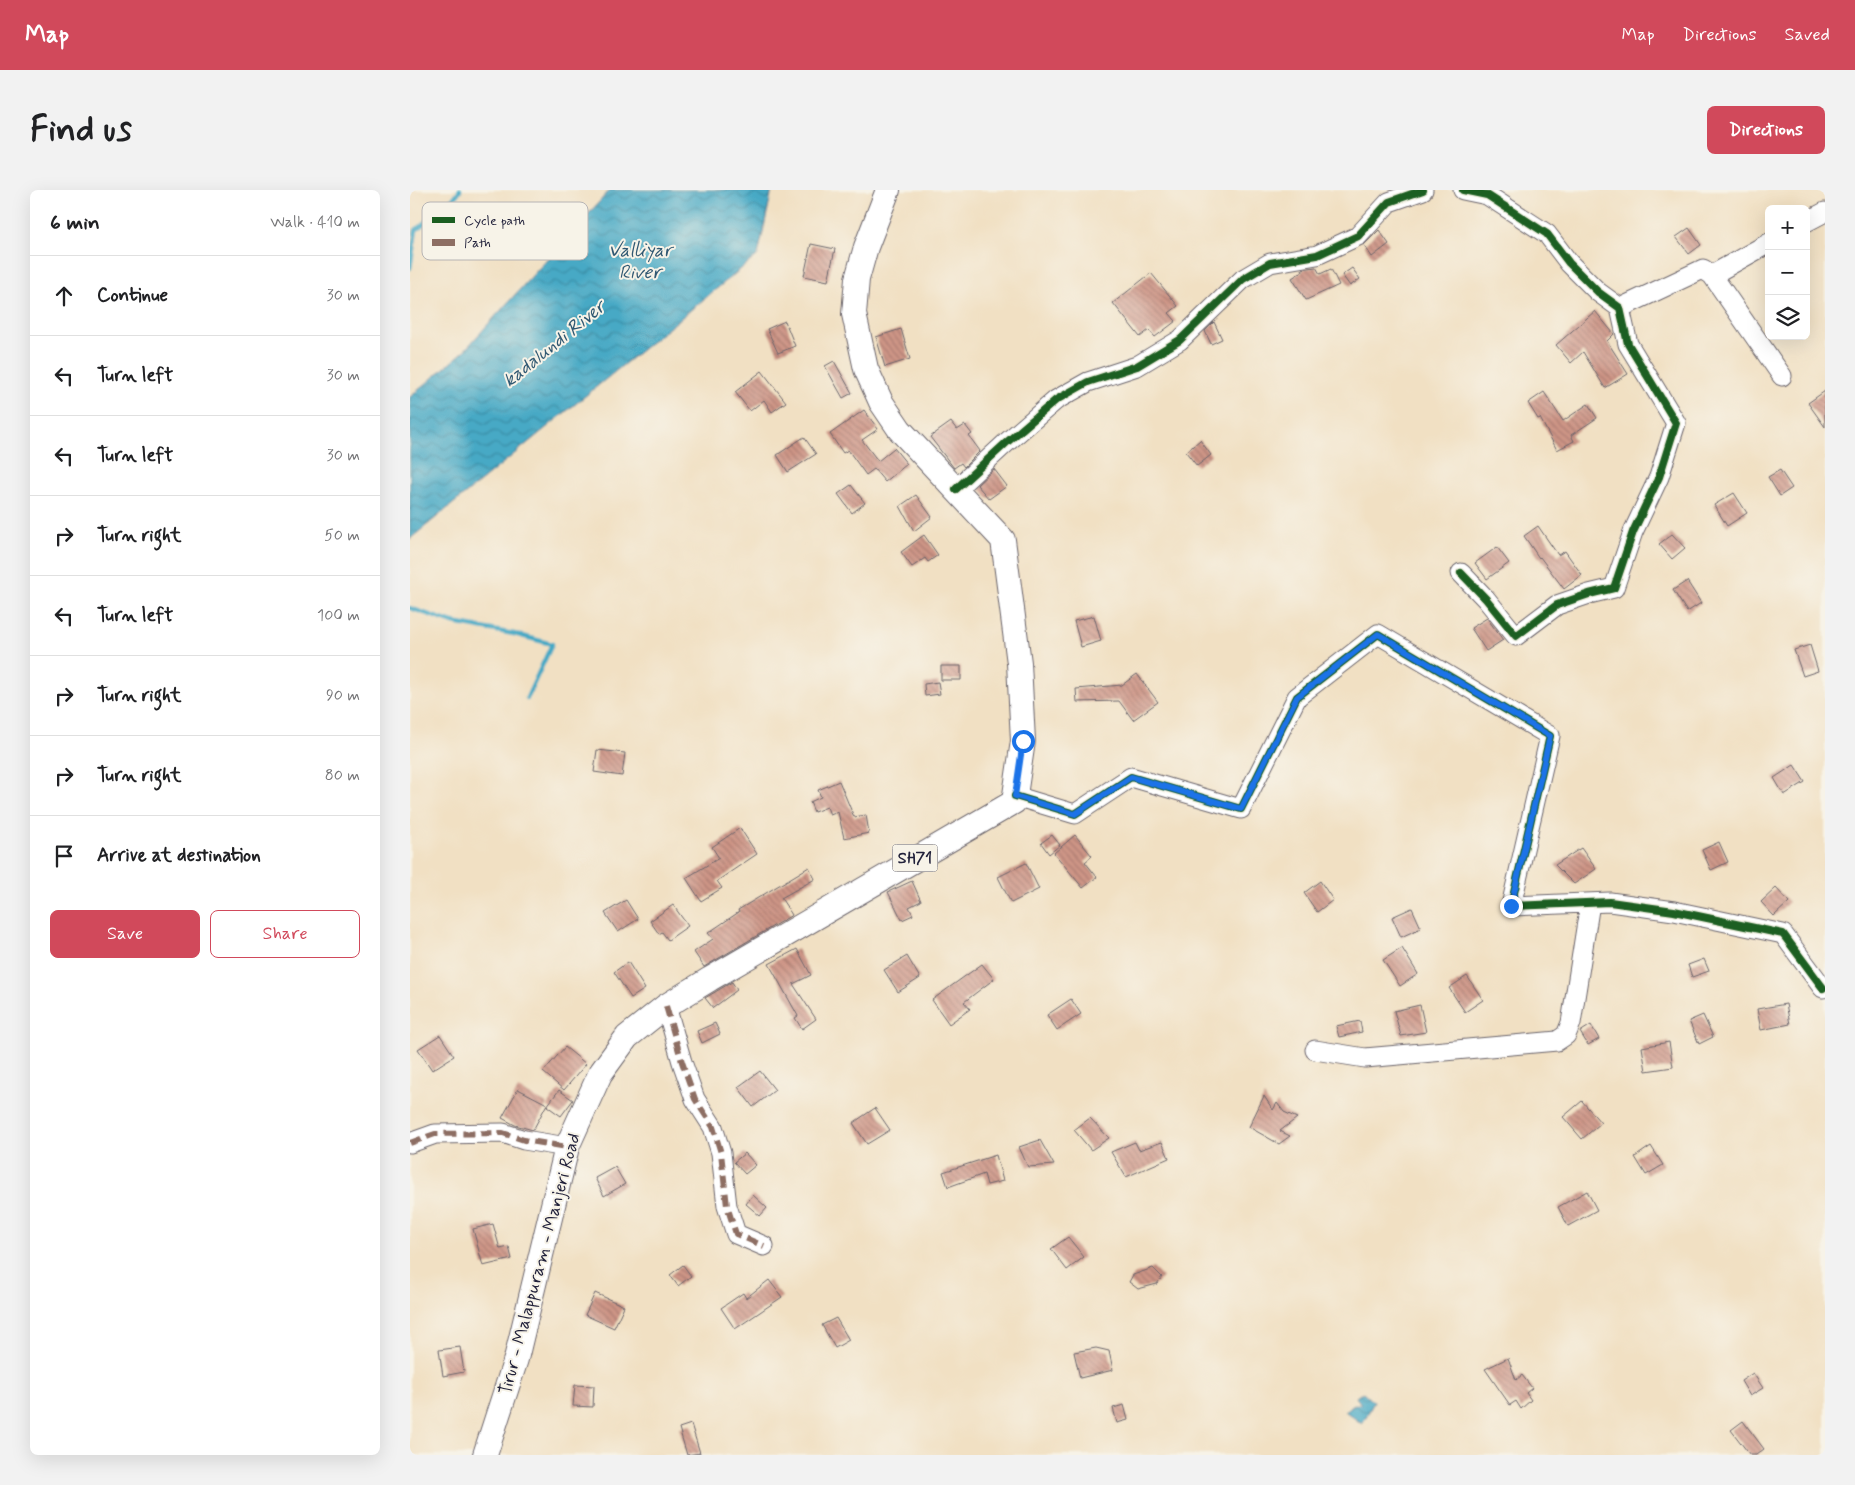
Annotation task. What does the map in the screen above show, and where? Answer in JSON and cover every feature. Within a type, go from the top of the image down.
[{"type":"main road","points":[[888,190],[866,247],[857,279],[854,314],[866,369],[881,402],[900,430],[1003,540],[1019,663],[1023,741],[1015,796]]},
{"type":"main road","name":"Tirur - Malappuram - Manjeri Road","points":[[485,1455],[516,1359],[567,1147],[600,1074],[627,1037],[666,1006],[710,978],[1014,802],[1015,796]]},
{"type":"street","points":[[956,489],[1056,400],[1088,382],[1137,366],[1180,340],[1244,279],[1270,263],[1317,255],[1358,236],[1389,202],[1423,190]]},
{"type":"street","points":[[1461,573],[1516,636],[1557,605],[1614,588],[1633,532],[1659,477],[1676,423],[1628,344],[1620,308],[1598,292],[1569,263],[1547,234],[1487,195],[1463,190]]},
{"type":"street","points":[[1810,220],[1825,212]]},
{"type":"street","points":[[1712,275],[1765,245]]},
{"type":"street","points":[[1620,308],[1703,269],[1712,275],[1782,376]]},
{"type":"street","points":[[1015,796],[1075,814],[1131,777],[1241,809],[1297,697],[1378,634],[1550,736],[1511,906],[1610,902],[1674,911],[1782,934],[1823,988]]},
{"type":"street","points":[[1315,1050],[1365,1058],[1557,1040],[1566,1034],[1571,1023],[1590,903]]},
{"type":"street","points":[[666,1006],[695,1099],[713,1127],[721,1153],[727,1206],[736,1234],[764,1246]]},
{"type":"street","points":[[410,1143],[436,1134],[503,1133],[524,1140],[567,1147]]},
{"type":"water","name":"Valliyar River","points":[[610,190],[772,190],[758,255],[410,539],[410,397],[462,353],[546,260],[588,260],[588,214]]},
{"type":"water","points":[[1363,1392],[1374,1402],[1362,1424],[1345,1411],[1354,1405],[1361,1404],[1356,1397]]},
{"type":"building","points":[[1689,228],[1701,245],[1689,254],[1676,237]]},
{"type":"building","points":[[1379,230],[1389,244],[1372,257],[1364,245]]},
{"type":"building","points":[[811,244],[835,249],[828,281],[804,276]]},
{"type":"building","points":[[1316,267],[1320,274],[1331,269],[1339,285],[1306,300],[1292,278],[1303,271],[1302,269]]},
{"type":"building","points":[[1352,268],[1360,279],[1350,286],[1342,275]]},
{"type":"building","points":[[1151,273],[1178,306],[1169,313],[1176,321],[1155,337],[1149,330],[1140,337],[1113,303]]},
{"type":"building","points":[[1595,311],[1614,334],[1607,341],[1628,374],[1605,388],[1583,352],[1571,363],[1556,345]]},
{"type":"building","points":[[785,321],[795,346],[778,353],[767,329]]},
{"type":"building","points":[[1214,322],[1222,339],[1211,344],[1205,331]]},
{"type":"building","points":[[901,329],[910,359],[885,367],[876,337]]},
{"type":"building","points":[[834,361],[852,393],[843,398],[825,366]]},
{"type":"building","points":[[762,371],[786,402],[772,412],[764,400],[750,411],[735,392]]},
{"type":"building","points":[[1825,391],[1825,427],[1808,403]]},
{"type":"building","points":[[1544,392],[1563,421],[1588,404],[1597,418],[1571,435],[1574,441],[1557,450],[1540,418],[1538,419],[1528,403]]},
{"type":"building","points":[[864,410],[878,429],[862,440],[878,461],[894,448],[907,464],[885,482],[874,469],[866,475],[848,450],[843,453],[830,434]]},
{"type":"building","points":[[951,422],[957,430],[965,425],[972,434],[969,436],[980,451],[964,467],[961,463],[954,468],[930,437]]},
{"type":"building","points":[[804,437],[816,454],[788,472],[777,455]]},
{"type":"building","points":[[1200,440],[1211,455],[1197,466],[1186,452]]},
{"type":"building","points":[[994,469],[1007,486],[989,499],[977,485]]},
{"type":"building","points":[[1780,470],[1792,488],[1780,496],[1768,477]]},
{"type":"building","points":[[851,485],[865,503],[852,513],[838,494]]},
{"type":"building","points":[[1734,493],[1747,513],[1727,526],[1714,505]]},
{"type":"building","points":[[916,495],[932,517],[914,531],[900,506]]},
{"type":"building","points":[[1538,526],[1558,555],[1565,551],[1582,575],[1564,589],[1524,536]]},
{"type":"building","points":[[1672,534],[1685,548],[1672,559],[1659,544]]},
{"type":"building","points":[[924,535],[938,555],[928,562],[925,558],[912,567],[901,552]]},
{"type":"building","points":[[1497,547],[1509,563],[1487,579],[1475,563]]},
{"type":"building","points":[[1687,581],[1701,603],[1687,612],[1673,590]]},
{"type":"building","points":[[1094,616],[1101,641],[1081,647],[1074,621]]},
{"type":"building","points":[[1487,618],[1503,640],[1486,651],[1471,628]]},
{"type":"building","points":[[1810,645],[1818,671],[1803,676],[1794,650]]},
{"type":"building","points":[[941,666],[961,666],[961,680],[941,680]]},
{"type":"building","points":[[1137,674],[1158,702],[1133,720],[1119,701],[1077,702],[1076,689],[1122,685]]},
{"type":"building","points":[[938,682],[940,694],[925,696],[924,684]]},
{"type":"building","points":[[597,750],[625,753],[622,776],[594,772]]},
{"type":"building","points":[[1794,765],[1805,782],[1784,795],[1774,778]]},
{"type":"building","points":[[839,781],[854,817],[866,815],[869,833],[844,838],[838,812],[830,815],[827,807],[814,812],[810,802],[821,797],[818,790]]},
{"type":"building","points":[[740,828],[757,854],[717,881],[722,888],[701,901],[686,878],[719,858],[712,847]]},
{"type":"building","points":[[1052,835],[1060,845],[1049,854],[1041,843]]},
{"type":"building","points":[[1075,835],[1092,856],[1085,862],[1097,877],[1083,888],[1054,853]]},
{"type":"building","points":[[1719,842],[1728,862],[1711,870],[1702,850]]},
{"type":"building","points":[[1581,848],[1596,869],[1574,884],[1555,865]]},
{"type":"building","points":[[1026,863],[1039,889],[1011,903],[998,877]]},
{"type":"building","points":[[809,867],[815,879],[781,898],[792,915],[704,967],[694,952],[713,939],[708,933],[739,912],[738,910]]},
{"type":"building","points":[[912,881],[921,901],[909,907],[913,915],[902,920],[888,892]]},
{"type":"building","points":[[1320,881],[1333,900],[1317,912],[1304,893]]},
{"type":"building","points":[[1776,888],[1789,902],[1774,916],[1761,902]]},
{"type":"building","points":[[626,900],[638,919],[618,932],[605,913]]},
{"type":"building","points":[[673,905],[688,926],[668,940],[662,932],[659,934],[650,921]]},
{"type":"building","points":[[1412,908],[1421,928],[1401,937],[1392,917]]},
{"type":"building","points":[[1402,948],[1418,974],[1400,986],[1383,960]]},
{"type":"building","points":[[797,949],[811,975],[793,984],[816,1019],[802,1029],[795,1018],[798,1016],[769,964]]},
{"type":"building","points":[[907,956],[920,978],[898,992],[884,970]]},
{"type":"building","points":[[1704,959],[1709,971],[1692,977],[1688,965]]},
{"type":"building","points":[[628,962],[645,989],[631,998],[614,972]]},
{"type":"building","points":[[982,964],[994,979],[964,1002],[970,1009],[949,1024],[932,1000]]},
{"type":"building","points":[[1467,976],[1483,1000],[1465,1012],[1449,988]]},
{"type":"building","points":[[732,982],[737,990],[713,1008],[705,998]]},
{"type":"building","points":[[1071,999],[1081,1014],[1057,1030],[1047,1015]]},
{"type":"building","points":[[1786,1004],[1790,1024],[1761,1030],[1757,1009]]},
{"type":"building","points":[[1420,1005],[1426,1032],[1401,1036],[1394,1011]]},
{"type":"building","points":[[1703,1015],[1713,1037],[1699,1044],[1689,1021]]},
{"type":"building","points":[[1360,1021],[1362,1032],[1339,1037],[1336,1026]]},
{"type":"building","points":[[715,1023],[720,1034],[702,1043],[697,1031]]},
{"type":"building","points":[[1591,1025],[1599,1039],[1588,1045],[1580,1032]]},
{"type":"building","points":[[440,1035],[454,1056],[432,1070],[418,1049]]},
{"type":"building","points":[[1669,1042],[1673,1067],[1646,1071],[1642,1047]]},
{"type":"building","points":[[565,1047],[586,1064],[564,1090],[543,1072]]},
{"type":"building","points":[[760,1071],[775,1090],[753,1107],[738,1087]]},
{"type":"building","points":[[518,1089],[547,1104],[533,1130],[515,1125],[502,1118]]},
{"type":"building","points":[[559,1090],[573,1100],[561,1116],[547,1106]]},
{"type":"building","points":[[1264,1096],[1273,1110],[1277,1103],[1284,1112],[1297,1118],[1280,1131],[1290,1136],[1279,1144],[1249,1127]]},
{"type":"building","points":[[1582,1101],[1601,1123],[1582,1139],[1563,1117]]},
{"type":"building","points":[[875,1108],[890,1130],[867,1144],[853,1123]]},
{"type":"building","points":[[1090,1118],[1109,1138],[1091,1150],[1074,1130]]},
{"type":"building","points":[[1040,1140],[1054,1165],[1028,1167],[1019,1147]]},
{"type":"building","points":[[1135,1142],[1139,1150],[1162,1142],[1169,1158],[1126,1177],[1111,1152]]},
{"type":"building","points":[[1651,1146],[1663,1165],[1646,1175],[1635,1157]]},
{"type":"building","points":[[745,1153],[756,1165],[745,1174],[734,1162]]},
{"type":"building","points":[[996,1155],[1003,1181],[987,1185],[984,1174],[948,1187],[943,1172]]},
{"type":"building","points":[[615,1167],[625,1184],[604,1196],[595,1178]]},
{"type":"building","points":[[1587,1191],[1597,1210],[1568,1226],[1558,1207]]},
{"type":"building","points":[[753,1195],[767,1208],[760,1216],[746,1204]]},
{"type":"building","points":[[493,1224],[500,1249],[509,1247],[512,1259],[483,1266],[473,1229]]},
{"type":"building","points":[[1068,1237],[1084,1257],[1067,1270],[1051,1249]]},
{"type":"building","points":[[683,1265],[691,1276],[678,1286],[670,1275]]},
{"type":"building","points":[[1153,1268],[1162,1277],[1157,1284],[1138,1289],[1129,1282],[1133,1275]]},
{"type":"building","points":[[769,1280],[782,1297],[735,1329],[721,1308],[743,1293],[746,1298]]},
{"type":"building","points":[[595,1293],[624,1306],[614,1328],[585,1315]]},
{"type":"building","points":[[836,1318],[849,1340],[835,1348],[822,1325]]},
{"type":"building","points":[[460,1347],[464,1372],[443,1376],[439,1350]]},
{"type":"building","points":[[1096,1348],[1109,1351],[1113,1370],[1080,1378],[1074,1352]]},
{"type":"building","points":[[1508,1358],[1516,1380],[1522,1375],[1532,1388],[1526,1393],[1531,1400],[1521,1409],[1516,1401],[1510,1405],[1485,1369]]},
{"type":"building","points":[[1753,1373],[1763,1388],[1750,1396],[1741,1381]]},
{"type":"building","points":[[575,1385],[594,1386],[593,1407],[573,1406]]},
{"type":"building","points":[[1124,1405],[1128,1420],[1117,1423],[1113,1408]]},
{"type":"building","points":[[1743,1421],[1764,1449],[1756,1455],[1750,1455],[1731,1430]]},
{"type":"building","points":[[691,1424],[700,1453],[687,1455],[679,1428]]},
{"type":"waterway","points":[[449,202],[460,190]]},
{"type":"waterway","points":[[410,268],[416,230],[422,225]]},
{"type":"waterway","points":[[410,608],[453,623],[514,634],[552,644],[527,698]]},
{"type":"marked path","points":[[666,1006],[695,1099],[713,1127],[721,1153],[727,1206],[736,1234],[764,1246]]},
{"type":"marked path","points":[[410,1143],[435,1134],[503,1133],[524,1140],[567,1147]]},
{"type":"cycle path","points":[[956,489],[1056,400],[1088,382],[1137,366],[1180,340],[1243,279],[1270,263],[1317,255],[1358,236],[1389,202],[1423,190]]},
{"type":"cycle path","points":[[1461,573],[1486,599],[1516,636],[1557,605],[1614,588],[1633,532],[1659,477],[1676,423],[1628,344],[1620,308],[1598,292],[1569,263],[1547,234],[1487,195],[1463,190]]},
{"type":"cycle path","points":[[1015,796],[1075,814],[1131,777],[1241,809],[1297,697],[1378,634],[1550,736],[1511,906],[1610,902],[1674,911],[1783,934],[1823,988]]},
{"type":"route","points":[[1023,741],[1015,796],[1075,814],[1131,777],[1241,809],[1297,697],[1378,634],[1550,736],[1511,906]]},
{"type":"water label","name":"kadalundi River","points":[[554,344]]}]
